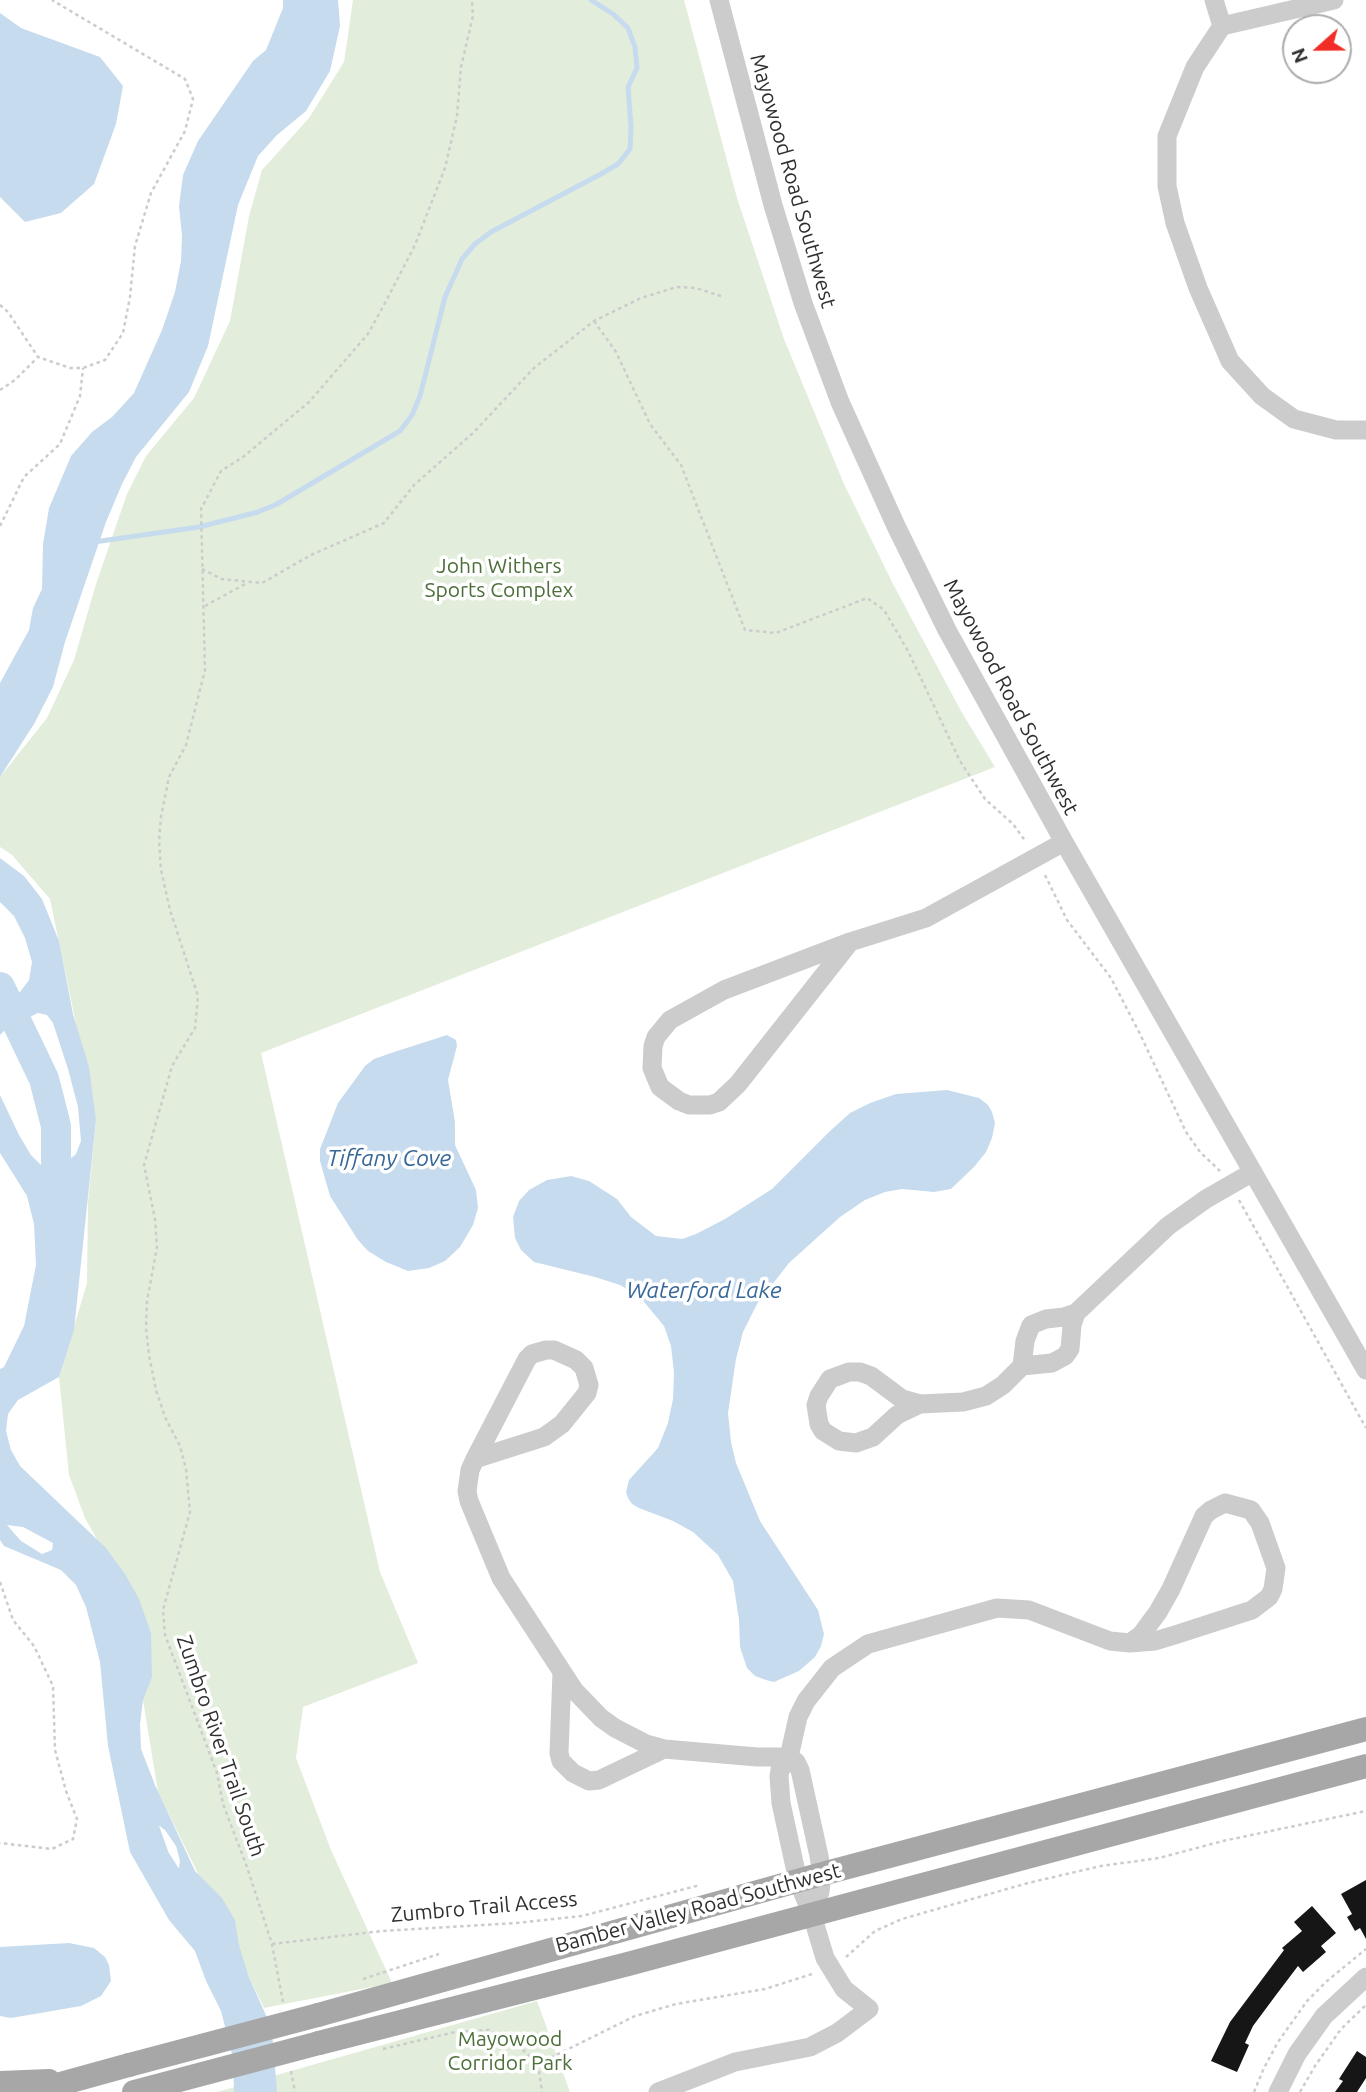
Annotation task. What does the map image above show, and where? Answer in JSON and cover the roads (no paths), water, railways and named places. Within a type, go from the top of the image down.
[{"type":"main road","name":"Bamber Valley Road Southwest","points":[[31,2092],[318,2015],[810,1877],[1366,1729]]},
{"type":"main road","name":"Bamber Valley Road Southwest","points":[[134,2092],[813,1915],[1366,1766]]},
{"type":"main road","points":[[0,2084],[74,2080]]},
{"type":"street","name":"Mayowood Road Southwest","points":[[719,0],[773,205],[803,303],[841,402],[896,526],[947,630],[1064,842],[1366,1370]]},
{"type":"street","points":[[1214,0],[1222,26]]},
{"type":"street","points":[[1334,0],[1222,26],[1195,67],[1167,136],[1167,186],[1175,223],[1198,288],[1230,360],[1262,396],[1294,419],[1336,430],[1366,430]]},
{"type":"street","points":[[850,942],[738,1084],[719,1102],[689,1105],[660,1087],[655,1078],[651,1056],[656,1037],[670,1020],[724,990],[850,942],[914,923],[1064,842]]},
{"type":"street","points":[[920,1404],[897,1415],[873,1437],[856,1443],[838,1441],[823,1431],[817,1405],[819,1396],[830,1379],[849,1372],[860,1372],[902,1399],[920,1404],[947,1404],[986,1395],[1003,1385],[1022,1366],[1025,1341],[1031,1325],[1076,1313],[1168,1226],[1206,1199],[1254,1172]]},
{"type":"street","points":[[1022,1366],[1052,1363],[1065,1356],[1070,1349],[1076,1313]]},
{"type":"street","points":[[475,1459],[544,1437],[562,1424],[587,1393],[589,1385],[584,1368],[576,1360],[554,1350],[539,1350],[532,1354],[522,1366],[475,1459],[470,1470],[467,1491],[494,1564],[574,1690],[601,1718],[628,1735],[664,1749],[789,1757]]},
{"type":"street","points":[[658,2092],[735,2062],[810,2047],[837,2033],[869,2008],[844,1990],[819,1939],[813,1915],[810,1877],[782,1803],[779,1776],[789,1757],[798,1717],[818,1684],[844,1658],[883,1639],[932,1628],[982,1611],[1011,1608],[1046,1615],[1110,1641],[1130,1643],[1154,1641],[1252,1610],[1269,1597],[1276,1577],[1274,1558],[1260,1522],[1251,1510],[1225,1503],[1204,1516],[1165,1601],[1149,1626],[1130,1643]]},
{"type":"street","points":[[562,1672],[559,1753],[561,1761],[573,1773],[589,1781],[599,1780],[664,1749]]},
{"type":"street","points":[[1278,2092],[1297,2054],[1324,2016],[1366,1977]]},
{"type":"water","points":[[283,0],[338,0],[340,26],[330,71],[306,111],[277,135],[258,156],[238,205],[208,346],[189,392],[136,457],[122,484],[106,522],[65,642],[53,687],[34,724],[0,777],[0,683],[29,630],[33,608],[42,589],[43,544],[49,508],[71,456],[92,432],[112,417],[134,393],[162,330],[175,292],[181,261],[179,206],[183,175],[198,141],[253,61],[266,50],[283,8]]},
{"type":"water","points":[[0,13],[21,28],[100,57],[123,86],[116,124],[94,184],[61,213],[25,222],[0,197]]},
{"type":"water","points":[[0,858],[24,876],[42,899],[59,941],[73,1014],[89,1067],[96,1120],[74,1330],[59,1377],[18,1400],[8,1414],[6,1431],[11,1450],[20,1466],[106,1548],[139,1599],[151,1633],[152,1677],[143,1700],[141,1749],[195,1871],[222,1898],[235,1920],[248,1975],[269,2022],[277,2092],[234,2092],[233,2058],[221,2011],[195,1951],[169,1920],[130,1852],[108,1746],[100,1662],[86,1607],[76,1585],[61,1570],[4,1546],[0,1540],[0,1369],[4,1367],[24,1326],[36,1265],[34,1224],[27,1196],[0,1153],[0,1095],[31,1155],[44,1168],[63,1165],[76,1154],[81,1141],[78,1107],[68,1069],[53,1023],[47,1015],[38,1013],[7,1028],[0,1035],[0,1005],[20,992],[29,980],[32,962],[25,938],[14,916],[0,902]],"holes":[[[7,1525],[23,1527],[53,1543],[52,1550],[42,1554],[21,1541]],[[154,1822],[165,1830],[176,1846],[180,1861],[178,1873],[172,1883],[163,1882],[155,1869],[151,1833]]]},
{"type":"water","name":"Tiffany Cove","points":[[447,1035],[456,1040],[457,1046],[448,1080],[455,1122],[455,1145],[476,1190],[478,1208],[473,1225],[460,1247],[445,1261],[429,1268],[408,1271],[368,1251],[358,1240],[330,1196],[320,1161],[320,1149],[338,1103],[365,1066],[374,1059]]},
{"type":"water","name":"Waterford Lake","points":[[947,1090],[979,1098],[992,1112],[995,1123],[992,1138],[986,1152],[974,1167],[951,1189],[934,1192],[902,1189],[885,1192],[865,1200],[840,1217],[789,1263],[757,1304],[743,1332],[728,1413],[736,1463],[760,1521],[818,1610],[824,1634],[815,1657],[799,1671],[774,1682],[766,1680],[755,1676],[747,1668],[740,1647],[733,1581],[718,1555],[693,1532],[632,1504],[626,1492],[629,1480],[658,1448],[668,1423],[673,1399],[674,1373],[671,1346],[664,1326],[640,1297],[620,1285],[534,1262],[521,1250],[515,1238],[513,1217],[519,1201],[529,1190],[547,1180],[571,1176],[589,1181],[617,1199],[631,1217],[656,1236],[682,1239],[725,1219],[772,1189],[850,1113],[896,1094]]},
{"type":"water","points":[[69,1943],[94,1948],[105,1957],[111,1981],[101,1996],[81,2006],[11,2018],[0,2016],[0,1947]]},
{"type":"waterway","points":[[94,542],[199,527],[258,512],[277,504],[400,431],[412,415],[420,396],[445,297],[462,259],[475,244],[491,232],[618,164],[630,149],[628,87],[637,68],[635,47],[628,28],[613,14],[591,0]]},
{"type":"waterway","points":[[0,987],[44,1079],[56,1126],[56,1208]]},
{"type":"waterway","points":[[140,1817],[155,1859],[191,1915]]},
{"type":"park label","name":"John Withers Sports Complex","points":[[499,578]]},
{"type":"park label","name":"Mayowood Corridor Park","points":[[510,2051]]}]
